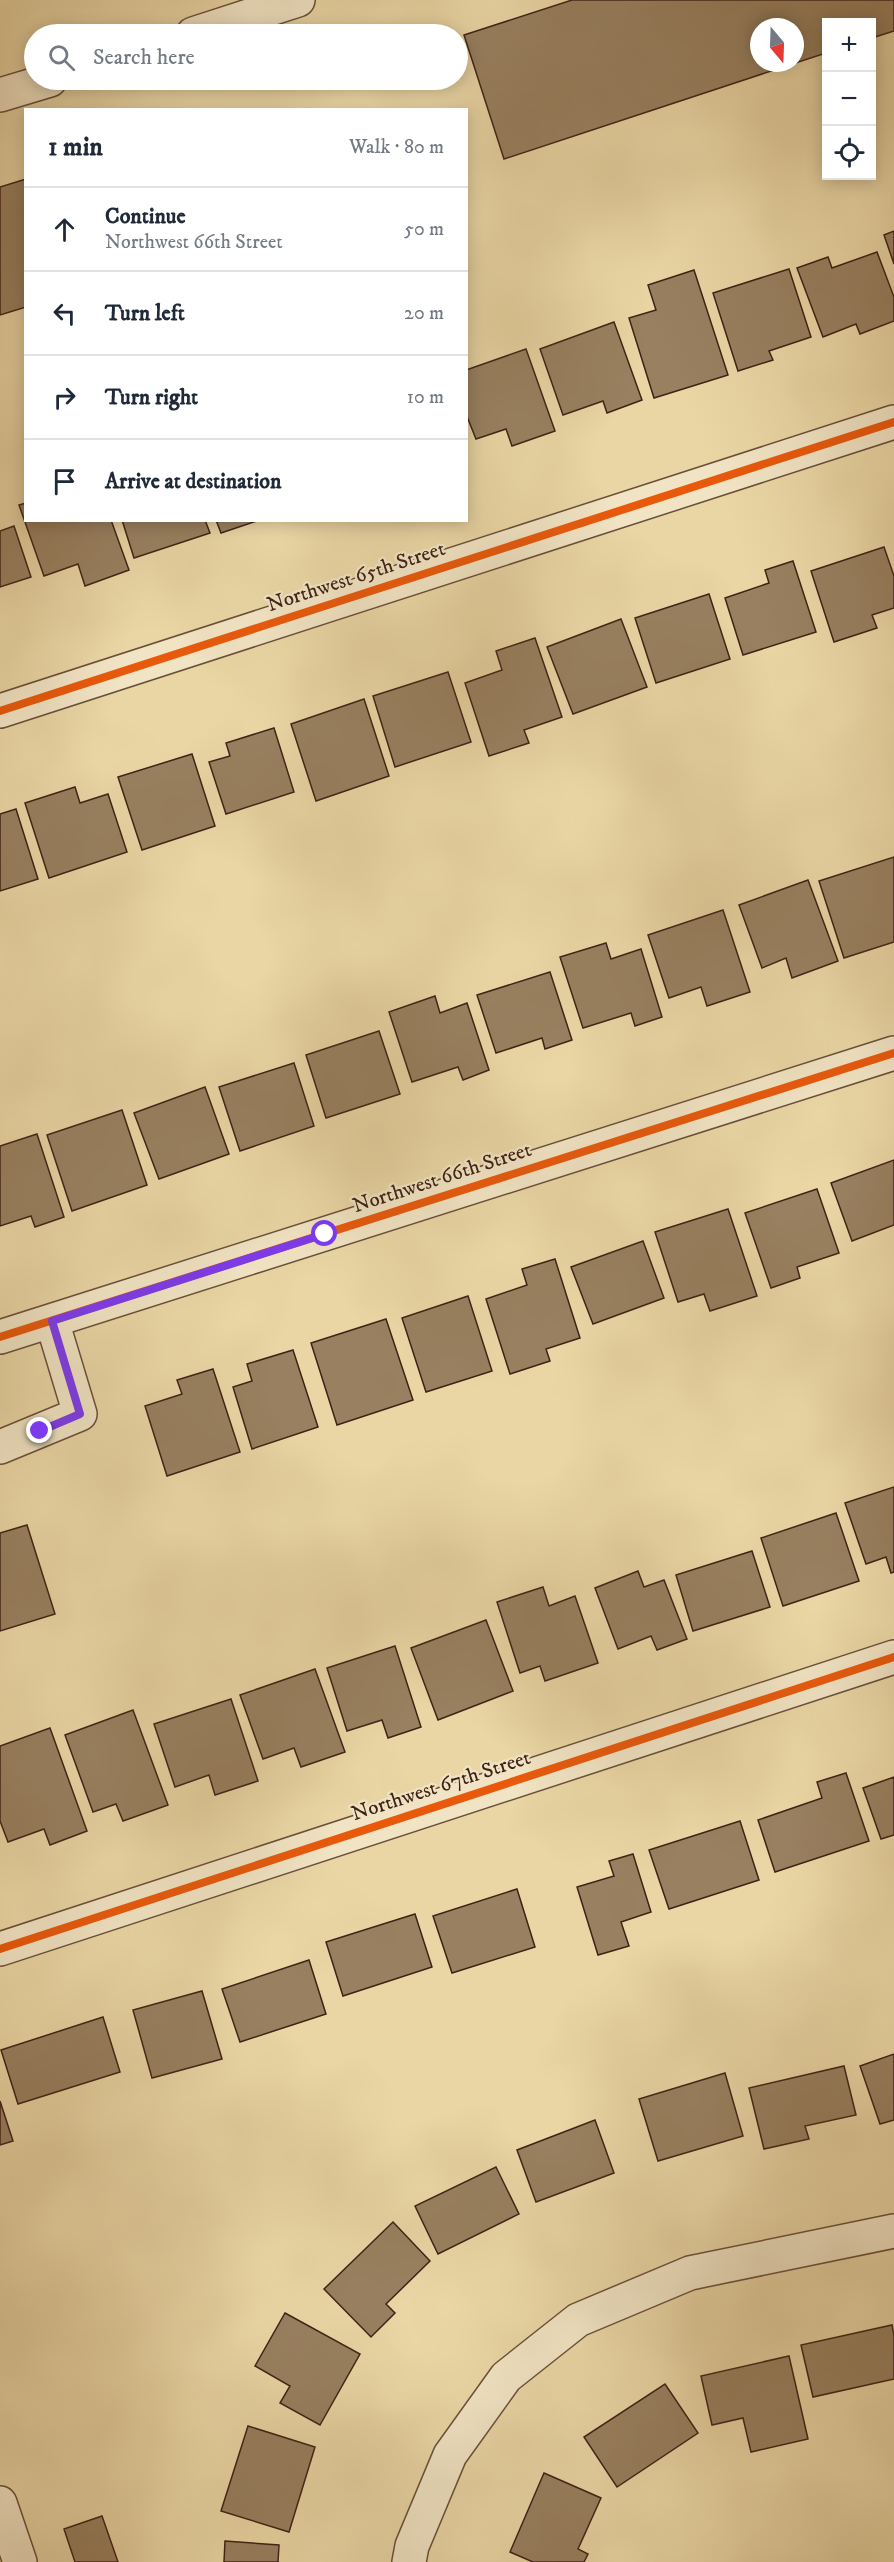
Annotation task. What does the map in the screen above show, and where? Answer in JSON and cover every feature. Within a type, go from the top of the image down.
[{"type":"street","points":[[224,24],[298,0]]},
{"type":"street","points":[[0,95],[24,88]]},
{"type":"street","name":"Northwest 65th Street","points":[[0,711],[894,422]]},
{"type":"street","name":"Northwest 66th Street","points":[[0,1337],[894,1053]]},
{"type":"street","points":[[0,1447],[80,1414],[52,1321]]},
{"type":"street","name":"Northwest 67th Street","points":[[0,1949],[894,1657]]},
{"type":"street","points":[[409,2562],[412,2546],[450,2456],[456,2447],[506,2377],[578,2319],[690,2273],[894,2231]]},
{"type":"street","points":[[0,2503],[20,2562]]},
{"type":"building","points":[[572,0],[894,0],[894,31],[876,37],[876,18],[822,18],[822,54],[804,60],[804,18],[750,18],[750,72],[768,72],[504,159],[468,47],[468,34]]},
{"type":"building","points":[[24,180],[24,308],[0,315],[0,187]]},
{"type":"building","points":[[894,231],[894,264],[884,235]]},
{"type":"building","points":[[877,252],[894,297],[894,321],[860,334],[856,324],[823,337],[797,268],[828,257],[832,268]]},
{"type":"building","points":[[789,269],[811,337],[769,351],[773,360],[738,371],[713,293]]},
{"type":"building","points":[[694,270],[728,375],[654,398],[629,318],[656,310],[648,285]]},
{"type":"building","points":[[614,322],[642,400],[607,413],[603,401],[563,415],[540,349]]},
{"type":"building","points":[[526,349],[555,431],[512,446],[506,429],[476,439],[468,419],[468,369]]},
{"type":"building","points":[[24,504],[24,519],[19,505]]},
{"type":"building","points":[[25,522],[112,522],[129,570],[85,586],[78,564],[44,576]]},
{"type":"building","points":[[123,522],[206,522],[210,533],[134,558]]},
{"type":"building","points":[[217,522],[254,522],[221,533]]},
{"type":"building","points":[[14,526],[31,577],[0,587],[0,531]]},
{"type":"building","points":[[884,547],[894,576],[894,608],[872,615],[877,628],[834,642],[811,571]]},
{"type":"building","points":[[793,561],[816,632],[743,655],[725,598],[769,583],[765,570]]},
{"type":"building","points":[[709,594],[730,659],[656,683],[635,618]]},
{"type":"building","points":[[621,619],[647,687],[573,714],[547,647]]},
{"type":"building","points":[[535,638],[562,717],[524,730],[529,743],[489,756],[465,683],[502,670],[496,651]]},
{"type":"building","points":[[448,672],[471,742],[395,767],[373,696]]},
{"type":"building","points":[[364,699],[389,776],[316,801],[291,724]]},
{"type":"building","points":[[274,728],[294,792],[226,814],[209,762],[230,756],[226,743]]},
{"type":"building","points":[[192,754],[215,826],[142,850],[118,777]]},
{"type":"building","points":[[75,787],[80,803],[108,794],[127,852],[49,878],[25,803]]},
{"type":"building","points":[[16,809],[38,879],[0,891],[0,814]]},
{"type":"building","points":[[894,857],[894,942],[844,958],[819,881]]},
{"type":"building","points":[[808,880],[838,961],[792,978],[786,958],[762,968],[739,905]]},
{"type":"building","points":[[723,910],[750,992],[707,1006],[701,987],[669,998],[648,935]]},
{"type":"building","points":[[606,943],[611,959],[641,949],[662,1017],[635,1026],[631,1013],[583,1028],[560,957]]},
{"type":"building","points":[[550,972],[572,1040],[545,1049],[542,1038],[496,1053],[477,995]]},
{"type":"building","points":[[435,996],[440,1013],[467,1003],[489,1070],[463,1080],[458,1067],[412,1082],[389,1012]]},
{"type":"building","points":[[379,1031],[400,1094],[326,1118],[306,1055]]},
{"type":"building","points":[[294,1063],[314,1126],[240,1151],[219,1087]]},
{"type":"building","points":[[205,1087],[229,1154],[159,1179],[134,1113]]},
{"type":"building","points":[[122,1110],[147,1185],[72,1211],[47,1135]]},
{"type":"building","points":[[37,1134],[64,1217],[35,1227],[31,1216],[0,1226],[0,1146]]},
{"type":"building","points":[[894,1160],[894,1225],[852,1241],[831,1183]]},
{"type":"building","points":[[817,1189],[839,1253],[797,1267],[800,1278],[771,1288],[745,1213]]},
{"type":"building","points":[[728,1209],[757,1296],[710,1311],[704,1294],[678,1302],[655,1232]]},
{"type":"building","points":[[643,1241],[664,1298],[593,1324],[571,1267]]},
{"type":"building","points":[[555,1259],[580,1338],[546,1349],[550,1361],[510,1374],[486,1299],[527,1285],[522,1269]]},
{"type":"building","points":[[468,1296],[492,1371],[426,1392],[402,1318]]},
{"type":"building","points":[[386,1319],[413,1400],[337,1425],[311,1343]]},
{"type":"building","points":[[293,1350],[318,1427],[252,1449],[233,1387],[252,1381],[247,1364]]},
{"type":"building","points":[[213,1369],[240,1452],[167,1476],[145,1406],[182,1394],[177,1380]]},
{"type":"building","points":[[894,1487],[894,1572],[891,1573],[886,1557],[866,1564],[845,1503]]},
{"type":"building","points":[[836,1513],[859,1581],[783,1606],[761,1538]]},
{"type":"building","points":[[27,1525],[55,1614],[0,1631],[0,1533]]},
{"type":"building","points":[[752,1551],[770,1607],[693,1631],[676,1575]]},
{"type":"building","points":[[638,1571],[644,1587],[664,1580],[687,1639],[657,1650],[651,1636],[618,1649],[595,1588]]},
{"type":"building","points":[[543,1587],[549,1606],[575,1596],[598,1663],[545,1681],[540,1666],[520,1673],[497,1602]]},
{"type":"building","points":[[486,1620],[513,1691],[438,1720],[411,1648]]},
{"type":"building","points":[[395,1646],[421,1727],[388,1738],[382,1720],[347,1731],[327,1668]]},
{"type":"building","points":[[315,1669],[345,1752],[301,1767],[294,1748],[263,1759],[240,1695]]},
{"type":"building","points":[[231,1699],[258,1781],[215,1795],[209,1775],[175,1787],[154,1724]]},
{"type":"building","points":[[133,1710],[168,1805],[123,1821],[116,1804],[93,1812],[65,1735]]},
{"type":"building","points":[[50,1728],[87,1831],[50,1845],[44,1829],[8,1842],[0,1821],[0,1746]]},
{"type":"building","points":[[846,1773],[869,1841],[775,1872],[758,1820],[822,1798],[817,1782]]},
{"type":"building","points":[[894,1777],[894,1835],[881,1839],[863,1788]]},
{"type":"building","points":[[740,1821],[759,1880],[669,1909],[649,1850]]},
{"type":"building","points":[[633,1854],[651,1912],[621,1922],[629,1946],[598,1955],[577,1887],[614,1876],[609,1861]]},
{"type":"building","points":[[517,1889],[535,1947],[452,1973],[433,1916]]},
{"type":"building","points":[[415,1914],[432,1967],[343,1996],[326,1942]]},
{"type":"building","points":[[309,1960],[326,2014],[240,2042],[222,1989]]},
{"type":"building","points":[[202,1991],[222,2059],[152,2078],[133,2010]]},
{"type":"building","points":[[103,2017],[120,2072],[18,2104],[1,2050]]},
{"type":"building","points":[[894,2054],[894,2120],[880,2124],[860,2066]]},
{"type":"building","points":[[844,2066],[856,2115],[805,2126],[809,2139],[764,2149],[749,2088]]},
{"type":"building","points":[[725,2073],[743,2136],[658,2161],[639,2099]]},
{"type":"building","points":[[0,2101],[13,2141],[0,2145]]},
{"type":"building","points":[[595,2120],[614,2173],[536,2202],[517,2150]]},
{"type":"building","points":[[496,2167],[519,2214],[438,2254],[415,2206]]},
{"type":"building","points":[[393,2222],[430,2261],[386,2304],[395,2313],[371,2337],[324,2289]]},
{"type":"building","points":[[285,2313],[360,2354],[320,2425],[280,2403],[290,2386],[255,2366]]},
{"type":"building","points":[[892,2325],[894,2379],[813,2397],[801,2345]]},
{"type":"building","points":[[789,2356],[808,2439],[751,2452],[743,2418],[712,2425],[701,2376]]},
{"type":"building","points":[[665,2384],[698,2433],[617,2487],[584,2437]]},
{"type":"building","points":[[248,2426],[315,2447],[289,2532],[221,2511]]},
{"type":"building","points":[[544,2473],[601,2498],[578,2549],[588,2554],[584,2562],[533,2562],[510,2552]]},
{"type":"building","points":[[102,2516],[118,2562],[75,2562],[64,2529]]},
{"type":"building","points":[[225,2541],[279,2545],[278,2562],[224,2562]]},
{"type":"cycle path","points":[[0,711],[894,422]]},
{"type":"cycle path","points":[[0,1337],[894,1053]]},
{"type":"cycle path","points":[[0,1949],[894,1657]]},
{"type":"route","points":[[40,1431],[80,1414],[52,1321],[325,1234]]}]
